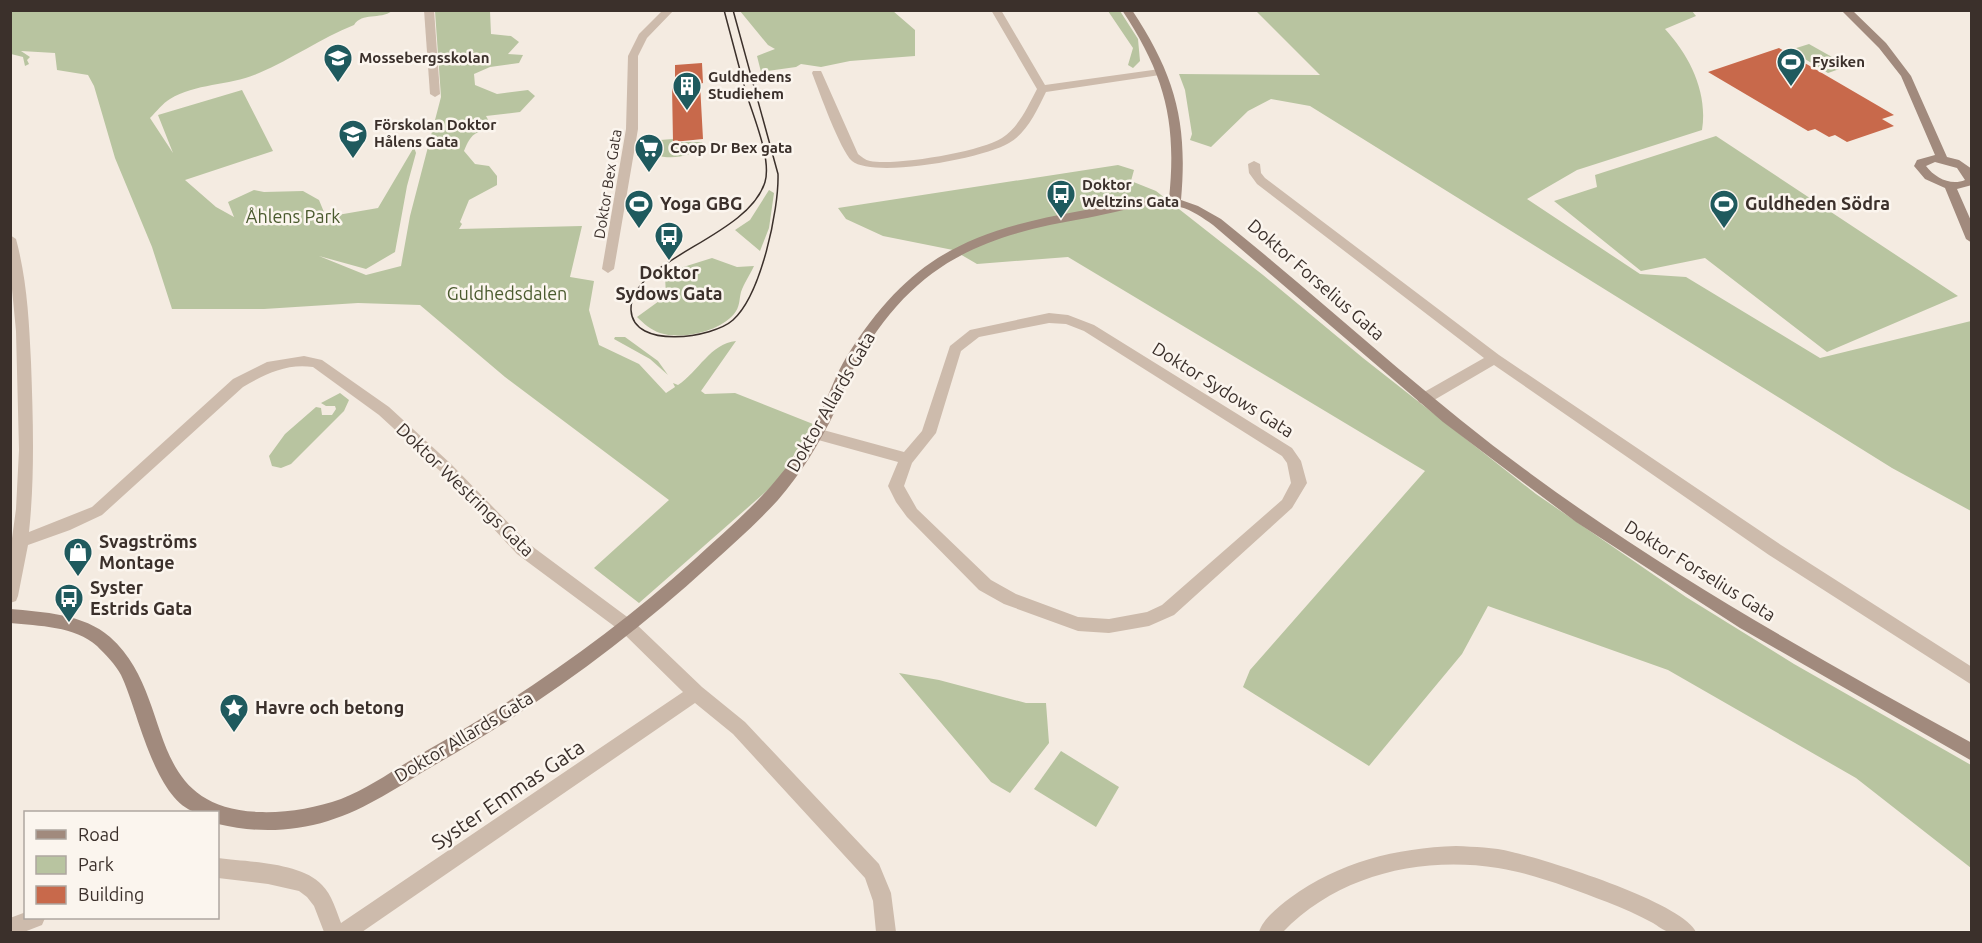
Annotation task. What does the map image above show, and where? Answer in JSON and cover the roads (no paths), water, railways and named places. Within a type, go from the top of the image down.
[{"type":"street","points":[[429,10],[435,94]]},
{"type":"street","points":[[996,10],[1042,88]]},
{"type":"street","points":[[1127,10],[1142,32],[1170,95],[1177,155],[1175,203]]},
{"type":"street","points":[[1846,10],[1902,68],[1912,86],[1942,159]]},
{"type":"street","name":"Doktor Bex Gata","points":[[608,268],[632,129],[633,56],[636,46],[664,11]]},
{"type":"street","points":[[1042,88],[1160,72]]},
{"type":"street","points":[[817,73],[853,155],[870,165],[940,157],[998,145],[1018,131],[1042,88]]},
{"type":"street","points":[[1926,159],[1942,159],[1961,166],[1971,177],[1971,181],[1965,185],[1949,184],[1929,177],[1920,166],[1921,162],[1926,159]]},
{"type":"street","points":[[1254,164],[1255,173],[1261,181],[1494,358],[1775,550],[1971,677]]},
{"type":"street","points":[[1949,184],[1971,239]]},
{"type":"street","name":"Doktor Forselius Gata","points":[[1175,203],[1196,209],[1217,222],[1424,399],[1528,480],[1644,561],[1759,632],[1971,753]]},
{"type":"street","name":"Doktor Allards Gata","points":[[219,815],[248,823],[278,822],[327,812],[351,804],[530,699],[590,657],[674,590],[755,513],[793,471],[816,434],[844,373],[869,333],[886,310],[930,268],[978,241],[1025,226],[1148,204],[1175,203]]},
{"type":"street","points":[[10,239],[22,293],[26,492],[21,541],[10,596]]},
{"type":"street","name":"Doktor Sydows Gata","points":[[1049,318],[1068,320],[1089,328],[1287,452],[1294,461],[1299,483],[1287,504],[1168,610],[1149,619],[1109,626],[1078,624],[1042,613],[985,585],[912,513],[901,498],[896,486],[898,476],[907,459],[929,433],[955,349],[975,333],[1049,318]]},
{"type":"street","points":[[1424,399],[1494,358]]},
{"type":"street","name":"Doktor Westrings Gata","points":[[21,541],[64,526],[97,511],[238,382],[254,372],[287,363],[317,363],[384,411],[446,468],[523,549],[628,627],[696,693],[739,728],[872,871],[880,885],[885,907],[886,933]]},
{"type":"street","points":[[816,434],[907,459]]},
{"type":"street","points":[[10,616],[50,617],[78,627],[107,643],[121,658],[135,682],[161,759],[173,783],[188,800],[207,811]]},
{"type":"street","name":"Syster Emmas Gata","points":[[345,933],[696,693]]},
{"type":"street","points":[[1269,933],[1307,898],[1339,878],[1384,864],[1450,856],[1487,857],[1534,867],[1621,897],[1650,910],[1686,933]]},
{"type":"street","points":[[219,868],[287,878],[303,883],[320,898],[334,933]]},
{"type":"street","points":[[10,928],[32,919]]},
{"type":"tram line","points":[[724,10],[764,149],[765,182],[754,202],[737,219],[668,262],[635,292],[631,310],[635,323],[645,331],[659,335],[675,337],[709,332],[733,320],[752,292],[772,229],[778,174],[733,10]]},
{"type":"place","name":"Mossebergsskolan","points":[[338,84]]},
{"type":"place","name":"Fysiken","points":[[1791,88]]},
{"type":"place","name":"Guldhedens Studiehem","points":[[687,112]]},
{"type":"place","name":"Förskolan Doktor Hålens Gata","points":[[353,160]]},
{"type":"place","name":"Coop Dr Bex gata","points":[[649,174]]},
{"type":"place","name":"Doktor Weltzins Gata","points":[[1061,220]]},
{"type":"place","name":"Yoga GBG","points":[[639,230]]},
{"type":"place","name":"Guldheden Södra","points":[[1724,230]]},
{"type":"place","name":"Doktor Sydows Gata","points":[[669,262]]},
{"type":"place","name":"Svagströms Montage","points":[[78,578]]},
{"type":"place","name":"Syster Estrids Gata","points":[[69,624]]},
{"type":"place","name":"Havre och betong","points":[[234,734]]},
{"type":"park label","name":"Åhlens Park","points":[[293,217]]},
{"type":"park label","name":"Guldhedsdalen","points":[[507,294]]}]
